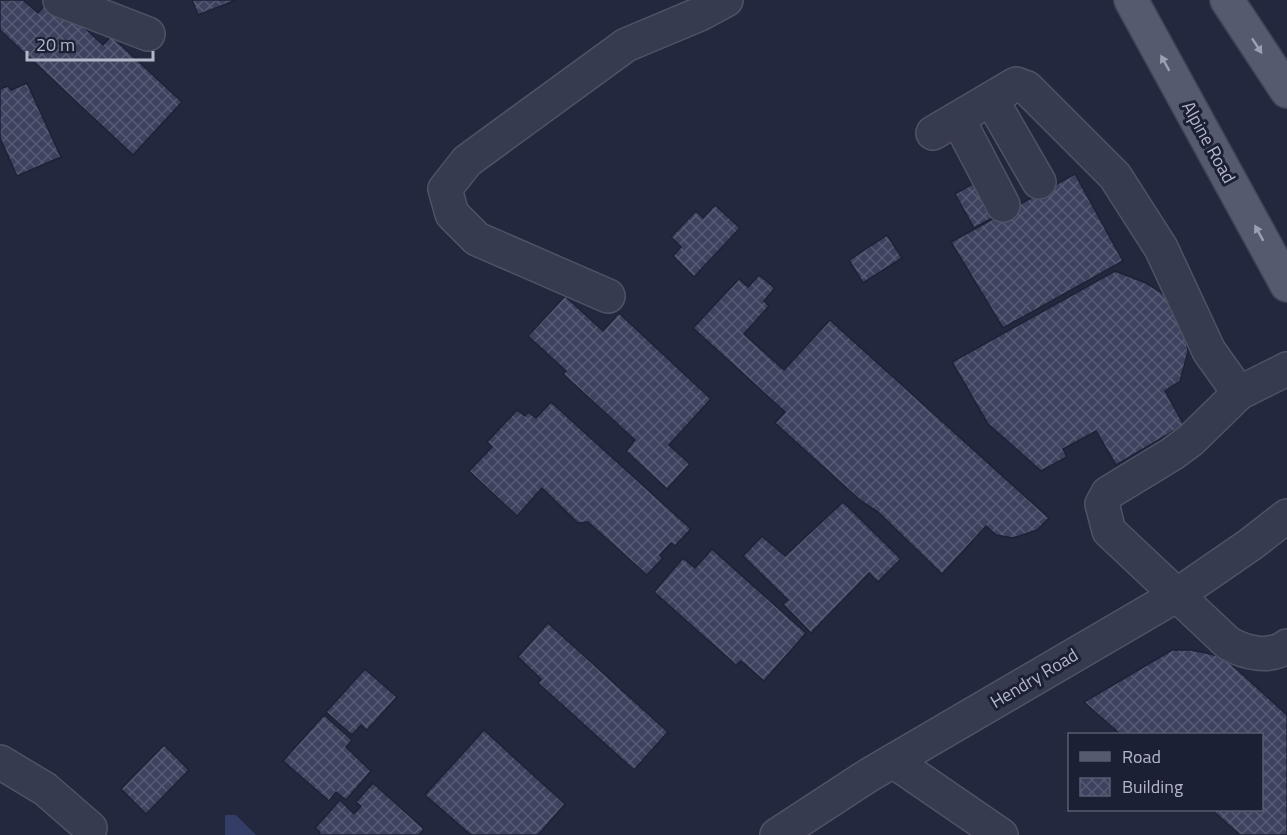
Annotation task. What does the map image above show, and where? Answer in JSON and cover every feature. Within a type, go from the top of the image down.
[{"type":"main road","name":"Alpine Road","points":[[1131,0],[1287,285]]},
{"type":"main road","points":[[1227,0],[1287,91]]},
{"type":"street","points":[[60,0],[148,34]]},
{"type":"street","points":[[608,296],[477,238],[452,214],[446,189],[467,161],[626,45],[700,14],[726,0]]},
{"type":"street","points":[[1003,206],[946,126],[1016,84],[1027,88],[1115,176],[1161,248],[1209,351],[1239,393]]},
{"type":"street","points":[[991,99],[1039,182]]},
{"type":"street","points":[[1287,369],[1239,393],[1191,440],[1108,493],[1102,504],[1109,531],[1228,643],[1243,652],[1255,654],[1281,651],[1287,646]]},
{"type":"street","name":"Hendry Road","points":[[777,835],[893,761],[1177,595],[1287,516]]},
{"type":"street","points":[[893,761],[1001,835]]},
{"type":"street","points":[[0,762],[45,789],[90,828]]},
{"type":"water","points":[[225,815],[236,815],[256,835],[225,835]]},
{"type":"building","points":[[0,0],[23,0],[38,13],[45,5],[59,18],[66,10],[103,45],[111,36],[182,102],[133,155],[0,30]]},
{"type":"building","points":[[192,0],[236,0],[198,15]]},
{"type":"building","points":[[27,83],[61,157],[17,176],[0,138],[0,89],[8,86],[11,90]]},
{"type":"building","points":[[1075,174],[1123,261],[1003,328],[951,242]]},
{"type":"building","points":[[986,176],[1005,211],[974,228],[955,194]]},
{"type":"building","points":[[715,205],[740,228],[694,277],[673,256],[681,247],[671,237],[696,211],[703,218]]},
{"type":"building","points":[[887,235],[902,258],[863,283],[849,260]]},
{"type":"building","points":[[1115,271],[1146,283],[1165,295],[1185,332],[1188,352],[1180,381],[1165,391],[1184,425],[1116,465],[1096,431],[1063,449],[1067,457],[1041,471],[988,424],[952,362]]},
{"type":"building","points":[[759,275],[775,288],[764,301],[769,306],[744,334],[784,370],[830,320],[1049,518],[1037,530],[1013,538],[996,535],[986,526],[942,574],[878,512],[861,501],[775,423],[785,412],[693,328],[739,279],[748,287]]},
{"type":"building","points":[[565,296],[603,331],[619,313],[711,399],[669,445],[690,464],[667,489],[626,451],[635,440],[563,374],[566,371],[528,336]]},
{"type":"building","points":[[551,402],[691,529],[675,546],[671,543],[660,555],[663,558],[647,575],[588,522],[578,523],[542,488],[517,516],[469,471],[492,447],[487,442],[517,410],[525,416],[528,412],[536,418]]},
{"type":"building","points":[[843,502],[901,559],[878,582],[869,573],[811,633],[783,604],[788,600],[743,556],[762,536],[785,556]]},
{"type":"building","points":[[712,549],[806,633],[764,681],[741,661],[736,665],[654,592],[683,558],[695,568]]},
{"type":"building","points":[[548,623],[668,732],[634,770],[538,683],[541,679],[518,657]]},
{"type":"building","points":[[1172,650],[1191,650],[1218,656],[1231,664],[1287,715],[1287,835],[1240,835],[1213,811],[1263,811],[1263,733],[1119,733],[1084,702]]},
{"type":"building","points":[[365,669],[397,697],[367,730],[361,725],[352,735],[326,712]]},
{"type":"building","points":[[324,715],[352,740],[346,747],[371,771],[346,800],[336,792],[329,801],[283,761]]},
{"type":"building","points":[[484,730],[565,804],[538,835],[471,835],[425,795]]},
{"type":"building","points":[[164,745],[189,770],[146,814],[121,789]]},
{"type":"building","points":[[373,783],[424,829],[419,835],[319,835],[320,832],[315,828],[340,800],[354,814],[361,806],[356,802]]}]
